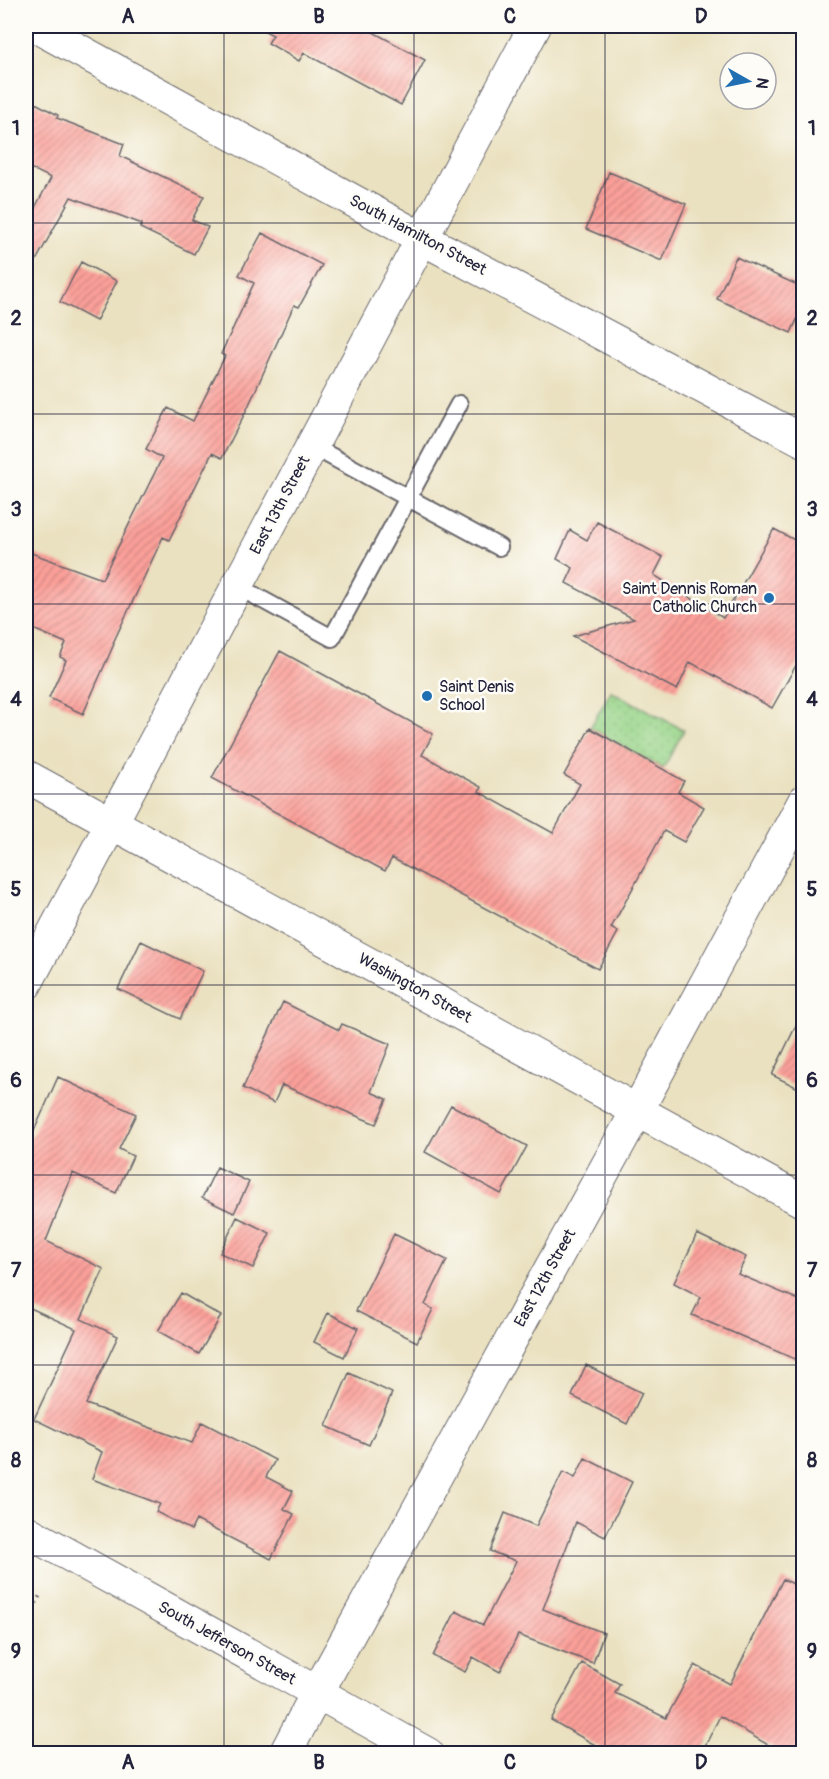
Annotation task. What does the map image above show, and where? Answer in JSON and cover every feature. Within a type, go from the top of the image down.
[{"type":"street","name":"South Hamilton Street","points":[[35,26],[423,239],[804,441]]},
{"type":"street","name":"East 13th Street","points":[[26,984],[535,26]]},
{"type":"street","name":"Washington Street","points":[[26,776],[804,1202]]},
{"type":"street","name":"East 12th Street","points":[[285,1754],[316,1693],[637,1111],[804,801]]},
{"type":"street","name":"South Jefferson Street","points":[[26,1531],[428,1754]]},
{"type":"lane","points":[[237,586],[332,638],[459,404]]},
{"type":"lane","points":[[312,446],[499,547]]},
{"type":"path","points":[[26,1625],[40,1595]]},
{"type":"green space","points":[[611,691],[684,730],[663,769],[590,728]]},
{"type":"building","points":[[255,26],[362,26],[425,60],[401,105],[304,53],[299,61],[268,43],[273,35]]},
{"type":"building","points":[[26,98],[58,115],[57,118],[124,144],[120,156],[204,196],[192,220],[208,227],[194,254],[140,228],[142,224],[71,197],[26,279],[26,224],[51,178],[26,166]]},
{"type":"building","points":[[609,172],[686,204],[662,261],[586,229]]},
{"type":"building","points":[[262,233],[322,265],[299,307],[294,305],[248,407],[222,458],[212,453],[169,540],[163,537],[113,643],[83,714],[49,698],[66,660],[60,657],[66,643],[26,626],[26,551],[102,579],[162,458],[146,449],[168,408],[193,421],[225,356],[221,354],[254,283],[239,275]]},
{"type":"building","points":[[736,257],[804,288],[804,304],[791,333],[717,299]]},
{"type":"building","points":[[81,262],[117,281],[96,321],[60,302]]},
{"type":"building","points":[[597,522],[663,557],[654,575],[723,618],[774,529],[804,545],[804,651],[772,708],[690,662],[677,690],[573,636],[634,619],[566,583],[573,568],[557,559],[570,530],[587,540]]},
{"type":"building","points":[[280,651],[433,734],[422,755],[481,787],[479,792],[553,833],[580,784],[564,775],[590,728],[684,781],[678,792],[704,807],[684,842],[664,831],[611,928],[618,932],[598,969],[392,858],[385,871],[212,778]]},
{"type":"building","points":[[141,941],[203,971],[180,1019],[118,989]]},
{"type":"building","points":[[283,1002],[339,1030],[342,1024],[390,1044],[371,1092],[387,1099],[376,1124],[282,1085],[274,1103],[243,1088]]},
{"type":"building","points":[[804,1009],[804,1091],[772,1075]]},
{"type":"building","points":[[58,1077],[136,1114],[119,1149],[133,1156],[116,1193],[73,1173],[46,1241],[104,1269],[81,1319],[118,1336],[86,1404],[192,1443],[202,1422],[275,1460],[266,1477],[293,1491],[284,1509],[294,1514],[271,1559],[196,1520],[191,1530],[156,1512],[160,1504],[92,1479],[102,1452],[34,1419],[76,1329],[26,1306],[26,1149]]},
{"type":"building","points":[[451,1105],[527,1146],[501,1194],[425,1152]]},
{"type":"building","points":[[217,1167],[249,1182],[234,1213],[202,1198]]},
{"type":"building","points":[[237,1217],[270,1233],[253,1268],[220,1253]]},
{"type":"building","points":[[394,1234],[447,1260],[425,1305],[433,1309],[417,1342],[356,1311]]},
{"type":"building","points":[[697,1234],[746,1257],[738,1274],[804,1302],[804,1363],[692,1315],[701,1297],[674,1283]]},
{"type":"building","points":[[181,1293],[221,1316],[199,1354],[158,1331]]},
{"type":"building","points":[[328,1313],[358,1328],[344,1357],[314,1342]]},
{"type":"building","points":[[586,1365],[642,1393],[627,1424],[572,1396]]},
{"type":"building","points":[[349,1373],[392,1393],[369,1445],[326,1426]]},
{"type":"building","points":[[585,1458],[632,1482],[605,1537],[576,1522],[543,1609],[604,1633],[593,1663],[518,1635],[500,1672],[473,1657],[465,1672],[433,1656],[456,1611],[483,1625],[516,1561],[490,1551],[505,1513],[536,1526],[563,1472],[575,1478]]},
{"type":"building","points":[[783,1579],[804,1589],[804,1754],[783,1754],[720,1716],[701,1754],[611,1754],[551,1720],[582,1663],[620,1684],[615,1693],[666,1718],[695,1665],[730,1684]]},
{"type":"place","name":"Saint Dennis Roman Catholic Church","points":[[769,598]]},
{"type":"place","name":"Saint Denis School","points":[[427,696]]}]
